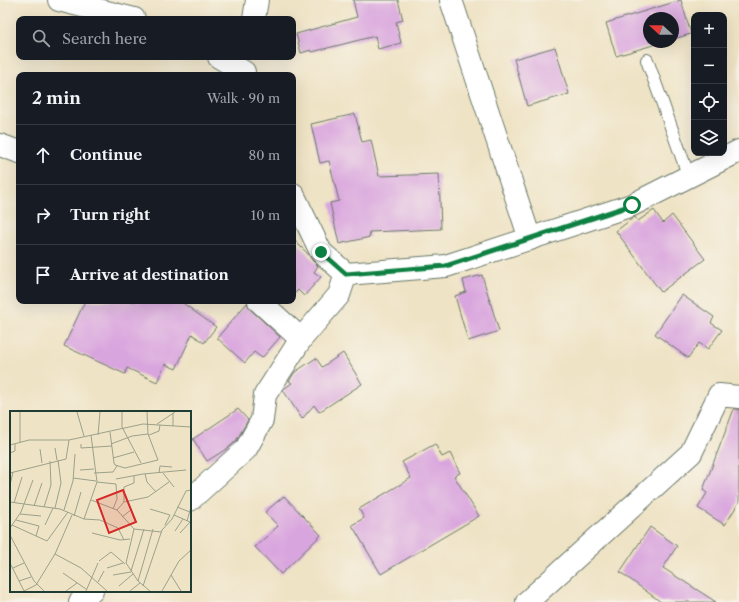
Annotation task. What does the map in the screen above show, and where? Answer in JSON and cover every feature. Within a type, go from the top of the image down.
[{"type":"street","points":[[59,0],[122,16]]},
{"type":"street","points":[[254,16],[257,0]]},
{"type":"street","points":[[451,0],[530,239]]},
{"type":"street","points":[[226,60],[245,68]]},
{"type":"street","points":[[0,145],[16,151]]},
{"type":"street","points":[[296,200],[321,252],[346,274],[446,266],[632,205],[739,151]]},
{"type":"street","points":[[191,499],[246,448],[262,420],[265,395],[301,339],[339,295],[346,274]]},
{"type":"street","points":[[262,304],[301,339]]},
{"type":"street","points":[[527,602],[691,453],[719,395],[739,397]]},
{"type":"street","points":[[80,602],[91,592]]},
{"type":"lane","points":[[647,60],[689,176]]},
{"type":"building","points":[[353,0],[398,0],[403,20],[396,22],[401,43],[378,49],[375,36],[312,52],[311,50],[301,53],[296,34],[357,17]]},
{"type":"building","points":[[681,0],[691,34],[679,37],[679,12],[643,12],[643,48],[616,56],[606,23]]},
{"type":"building","points":[[555,47],[569,94],[527,106],[514,59]]},
{"type":"building","points":[[355,114],[362,142],[371,140],[379,176],[439,174],[441,229],[369,232],[370,237],[339,244],[330,203],[339,201],[329,161],[320,163],[311,124]]},
{"type":"building","points":[[654,210],[663,223],[672,215],[705,259],[661,292],[616,231],[633,218],[635,217],[638,221]]},
{"type":"building","points":[[296,242],[318,266],[314,272],[321,277],[304,296],[298,290],[296,292]]},
{"type":"building","points":[[482,275],[499,331],[468,341],[455,296],[466,292],[463,280]]},
{"type":"building","points":[[682,295],[714,317],[711,323],[722,330],[708,349],[699,343],[688,358],[655,334]]},
{"type":"building","points":[[84,304],[184,304],[216,327],[204,343],[192,334],[176,369],[165,364],[157,382],[127,368],[125,374],[64,346]]},
{"type":"building","points":[[246,304],[280,337],[262,358],[254,352],[245,363],[217,338]]},
{"type":"building","points":[[343,353],[362,384],[319,412],[314,405],[302,419],[283,390],[292,383],[289,381],[295,372],[316,358],[322,367]]},
{"type":"building","points":[[238,409],[248,420],[236,441],[228,448],[207,461],[193,439]]},
{"type":"building","points":[[734,409],[739,409],[739,502],[725,525],[698,508],[707,493],[703,490]]},
{"type":"building","points":[[435,444],[442,457],[450,453],[460,473],[454,476],[479,516],[381,574],[352,525],[364,518],[359,509],[411,478],[402,462]]},
{"type":"building","points":[[284,496],[321,535],[281,574],[255,547],[278,526],[265,512]]},
{"type":"building","points":[[650,527],[677,546],[663,568],[716,602],[661,602],[620,572]]},
{"type":"route","points":[[321,252],[346,274],[446,266],[632,205]]}]
